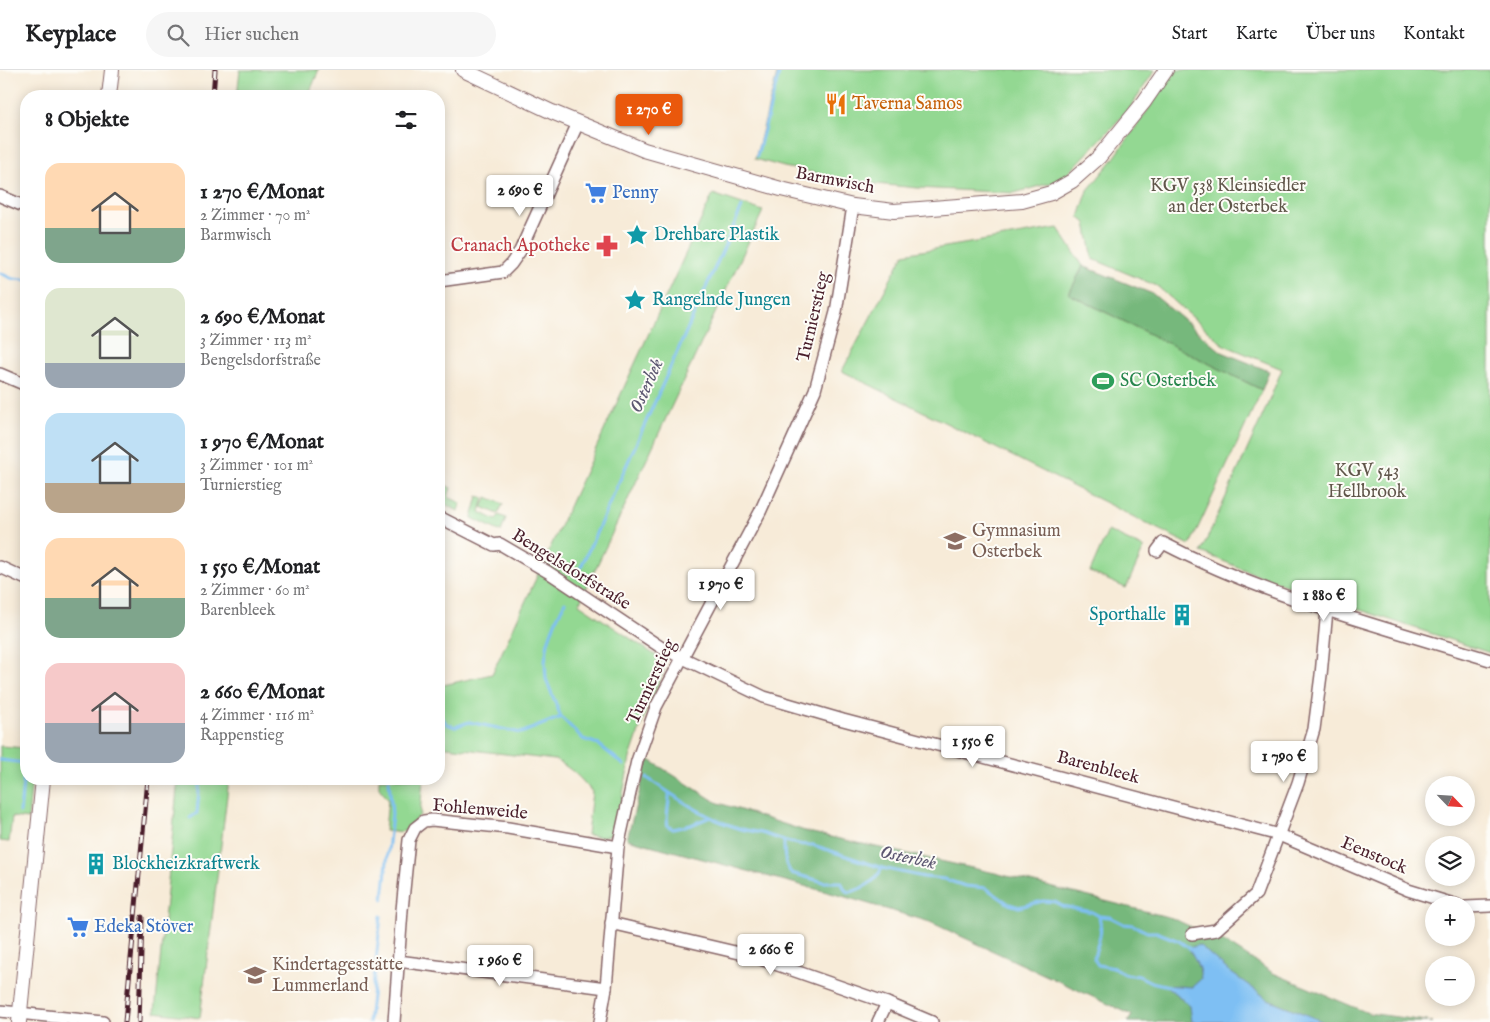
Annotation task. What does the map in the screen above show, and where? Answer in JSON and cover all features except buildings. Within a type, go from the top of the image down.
[{"type":"street","points":[[110,90],[112,70]]},
{"type":"street","name":"Barmwisch","points":[[463,70],[500,89],[644,150],[781,189],[853,206],[894,211],[1022,201],[1050,193],[1072,181],[1099,157],[1144,102],[1166,70]]},
{"type":"street","points":[[445,280],[502,272],[512,264],[520,251],[578,123]]},
{"type":"street","points":[[0,196],[20,204]]},
{"type":"street","name":"Turnierstieg","points":[[600,1022],[606,988],[618,847],[637,761],[656,707],[760,512],[815,390],[836,312],[853,206]]},
{"type":"street","points":[[0,374],[20,382]]},
{"type":"street","name":"Bengelsdorfstraße","points":[[445,520],[494,545],[500,544],[548,572],[681,659]]},
{"type":"street","points":[[1157,551],[1163,543],[1256,586],[1490,660]]},
{"type":"street","points":[[0,567],[20,576]]},
{"type":"street","points":[[1192,934],[1216,930],[1256,894],[1298,783],[1314,729],[1327,610]]},
{"type":"street","name":"Barenbleek","points":[[681,659],[764,697],[790,705],[1279,835]]},
{"type":"street","points":[[20,1018],[42,785]]},
{"type":"street","name":"Fohlenweide","points":[[394,1022],[409,840],[415,828],[424,821],[432,820],[508,828],[618,847]]},
{"type":"street","name":"Eenstock","points":[[1279,835],[1408,890],[1428,896]]},
{"type":"street","points":[[1475,907],[1490,906]]},
{"type":"street","points":[[611,924],[752,956],[887,1003],[932,1022]]},
{"type":"street","points":[[398,961],[606,988]]},
{"type":"street","points":[[878,1022],[887,1003]]},
{"type":"street","points":[[0,1011],[20,1018],[103,1022]]},
{"type":"green space","points":[[240,70],[319,70],[311,90],[238,90]]},
{"type":"green space","points":[[778,70],[1155,70],[1130,108],[1062,180],[1014,193],[865,183],[784,167],[755,159]]},
{"type":"green space","name":"KGV 543 Hellbrook","points":[[1176,70],[1490,70],[1490,653],[1267,579],[1201,552],[1282,369],[1224,345],[1157,286],[1093,259],[1086,223],[1079,217],[1088,190],[1112,161]]},
{"type":"green space","points":[[713,194],[763,211],[579,604],[658,657],[664,671],[645,714],[630,758],[615,834],[601,837],[587,835],[592,792],[584,782],[561,763],[555,760],[445,747],[445,685],[492,674]]},
{"type":"green space","points":[[1058,228],[1083,266],[1069,294],[1262,390],[1190,545],[842,371],[904,254]]},
{"type":"green space","points":[[1083,266],[1153,294],[1222,352],[1269,371],[1262,390],[1069,294]]},
{"type":"green space","points":[[445,485],[451,488],[448,497],[461,503],[458,511],[445,504]]},
{"type":"green space","points":[[478,496],[484,498],[480,512],[496,520],[499,515],[506,518],[501,532],[472,518]]},
{"type":"green space","points":[[487,497],[503,504],[498,514],[482,507]]},
{"type":"green space","points":[[1108,531],[1144,548],[1126,588],[1090,572]]},
{"type":"green space","points":[[0,746],[20,748],[20,785],[31,785],[28,819],[12,817],[9,842],[0,841]]},
{"type":"green space","points":[[648,759],[716,802],[808,832],[995,873],[1172,918],[1228,944],[1273,973],[1368,1013],[1433,1022],[1128,1022],[1132,1015],[930,922],[842,896],[627,839]]},
{"type":"green space","points":[[177,785],[228,785],[200,1018],[155,1012]]},
{"type":"green space","points":[[379,785],[422,785],[420,815],[405,831],[385,831],[388,799],[379,788]]},
{"type":"water","points":[[1199,945],[1230,972],[1268,999],[1324,1022],[1192,1022],[1190,1006],[1165,985],[1192,987],[1201,979],[1198,967],[1189,948]]},
{"type":"waterway","name":"Osterbek","points":[[757,156],[780,70]]},
{"type":"waterway","name":"Osterbek","points":[[577,576],[742,207]]},
{"type":"waterway","points":[[0,273],[13,279],[20,280]]},
{"type":"waterway","name":"Osterbek","points":[[565,602],[548,642],[545,661],[546,679],[561,717],[583,739],[598,744],[624,765]]},
{"type":"waterway","points":[[445,722],[455,727],[469,722],[521,733],[561,717]]},
{"type":"waterway","points":[[0,760],[20,762]]},
{"type":"waterway","name":"Osterbek","points":[[647,778],[700,812],[738,828],[793,843],[813,845],[882,868],[924,877],[944,879],[965,886],[986,888],[1009,904],[1019,907],[1043,901],[1055,902],[1062,906],[1110,917],[1147,932],[1156,932],[1179,941],[1192,950]]},
{"type":"waterway","points":[[20,812],[23,785]]},
{"type":"waterway","points":[[190,818],[197,813],[199,785]]},
{"type":"waterway","points":[[383,899],[392,814],[389,785]]},
{"type":"waterway","name":"Osterbek","points":[[669,793],[667,822],[668,826],[673,829],[691,825],[710,817]]},
{"type":"waterway","points":[[784,841],[784,854],[791,873],[824,882],[841,882],[846,891],[851,892],[866,886],[882,868]]},
{"type":"waterway","points":[[369,1022],[381,916]]},
{"type":"waterway","name":"Osterbek","points":[[1099,916],[1100,933],[1094,959],[1098,965],[1114,968],[1125,974],[1139,976],[1151,982],[1169,986]]},
{"type":"railway","points":[[213,90],[215,70]]},
{"type":"railway","points":[[125,1022],[147,785]]},
{"type":"railway","points":[[139,1022],[142,917]]},
{"type":"place","name":"Taverna Samos","points":[[836,104]]},
{"type":"place","name":"Penny","points":[[596,193]]},
{"type":"place","name":"Drehbare Plastik","points":[[637,235]]},
{"type":"place","name":"Cranach Apotheke","points":[[607,246]]},
{"type":"place","name":"Rangelnde Jungen","points":[[635,300]]},
{"type":"place","name":"SC Osterbek","points":[[1103,381]]},
{"type":"place","name":"Gymnasium Osterbek","points":[[955,541]]},
{"type":"place","name":"Sporthalle","points":[[1182,615]]},
{"type":"place","name":"Blockheizkraftwerk","points":[[96,864]]},
{"type":"place","name":"Edeka Stöver","points":[[78,927]]},
{"type":"place","name":"Kindertagesstätte Lummerland","points":[[255,975]]},
{"type":"park label","name":"KGV 538 Kleinsiedler an der Osterbek","points":[[1228,196]]}]
